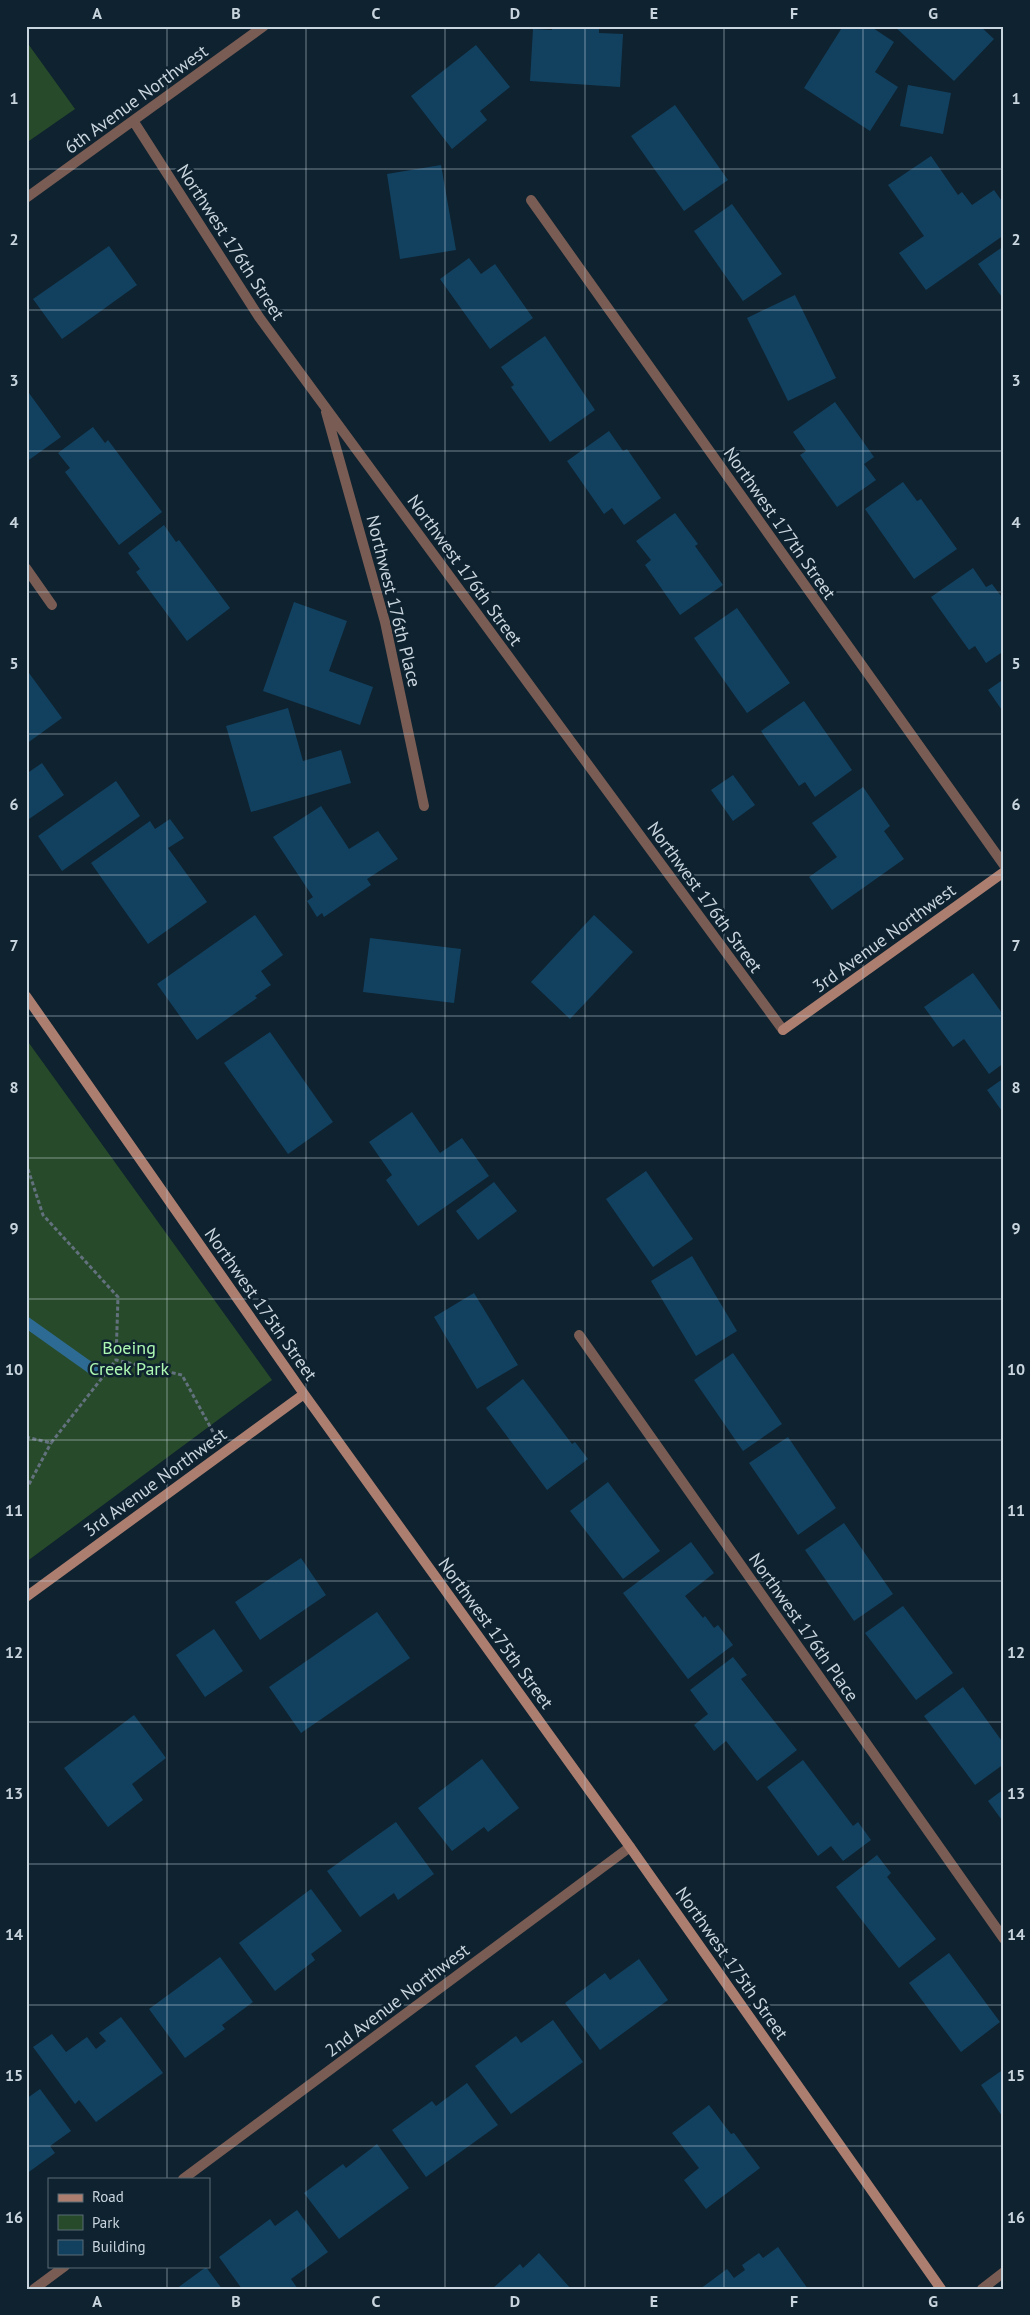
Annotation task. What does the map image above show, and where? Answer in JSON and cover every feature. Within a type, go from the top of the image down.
[{"type":"street","name":"6th Avenue Northwest","points":[[26,198],[134,122],[264,26]]},
{"type":"street","name":"Northwest 176th Street","points":[[134,122],[259,317],[783,1030]]},
{"type":"street","name":"Northwest 177th Street","points":[[531,200],[1004,866]]},
{"type":"street","name":"Northwest 176th Place","points":[[324,406],[385,622],[424,806]]},
{"type":"street","points":[[26,568],[52,605]]},
{"type":"street","name":"3rd Avenue Northwest","points":[[783,1030],[1004,872]]},
{"type":"street","name":"Northwest 175th Street","points":[[26,996],[304,1394],[630,1847],[941,2289]]},
{"type":"street","name":"Northwest 176th Place","points":[[579,1335],[1004,1939]]},
{"type":"street","name":"3rd Avenue Northwest","points":[[26,1597],[304,1394]]},
{"type":"street","name":"2nd Avenue Northwest","points":[[184,2178],[630,1847]]},
{"type":"street","points":[[34,2289],[62,2268]]},
{"type":"street","points":[[982,2289],[1004,2272]]},
{"type":"path","points":[[26,1163],[43,1215],[118,1297],[116,1360],[51,1443],[26,1490]]},
{"type":"path","points":[[116,1360],[182,1375],[223,1452]]},
{"type":"path","points":[[26,1438],[51,1443]]},
{"type":"green space","points":[[26,41],[75,109],[26,143]]},
{"type":"green space","name":"Boeing Creek Park","points":[[26,1039],[272,1380],[26,1562]]},
{"type":"building","points":[[552,26],[599,26],[599,33],[623,34],[620,87],[530,81],[533,29],[552,30]]},
{"type":"building","points":[[843,26],[870,26],[894,42],[875,72],[898,87],[870,131],[804,88]]},
{"type":"building","points":[[894,26],[980,26],[994,39],[954,81]]},
{"type":"building","points":[[476,45],[510,87],[480,111],[487,120],[452,149],[411,96]]},
{"type":"building","points":[[908,85],[951,93],[943,134],[900,126]]},
{"type":"building","points":[[675,105],[728,180],[684,211],[631,136]]},
{"type":"building","points":[[931,156],[958,195],[962,192],[972,205],[994,190],[1004,204],[1004,235],[926,290],[899,253],[924,236],[888,185]]},
{"type":"building","points":[[441,165],[456,250],[400,259],[387,174]]},
{"type":"building","points":[[732,204],[782,274],[743,301],[694,231]]},
{"type":"building","points":[[109,246],[137,285],[62,339],[33,299]]},
{"type":"building","points":[[1004,246],[1004,300],[978,264]]},
{"type":"building","points":[[469,258],[481,274],[495,264],[533,318],[490,349],[440,279]]},
{"type":"building","points":[[795,295],[836,378],[788,401],[747,318]]},
{"type":"building","points":[[545,336],[595,410],[550,442],[511,387],[514,385],[501,367]]},
{"type":"building","points":[[26,389],[61,437],[26,462]]},
{"type":"building","points":[[835,402],[874,457],[864,464],[876,480],[837,507],[800,455],[806,451],[793,432]]},
{"type":"building","points":[[93,427],[105,443],[108,440],[162,512],[119,545],[65,472],[70,468],[58,453]]},
{"type":"building","points":[[609,431],[623,451],[627,449],[661,498],[624,525],[612,508],[604,514],[567,461]]},
{"type":"building","points":[[903,482],[917,501],[921,499],[957,549],[914,579],[865,509]]},
{"type":"building","points":[[675,513],[698,544],[695,546],[723,585],[680,615],[645,565],[651,560],[636,541]]},
{"type":"building","points":[[164,525],[176,542],[179,540],[230,608],[187,641],[136,572],[140,569],[128,553]]},
{"type":"building","points":[[973,568],[986,587],[992,584],[1004,600],[1004,651],[986,663],[975,646],[969,650],[931,597]]},
{"type":"building","points":[[294,602],[347,621],[329,671],[373,687],[360,725],[263,691]]},
{"type":"building","points":[[737,608],[790,683],[747,713],[694,638]]},
{"type":"building","points":[[26,669],[62,718],[26,744]]},
{"type":"building","points":[[1004,679],[1004,713],[988,690]]},
{"type":"building","points":[[804,701],[852,770],[815,797],[805,782],[799,786],[761,731]]},
{"type":"building","points":[[288,708],[303,761],[341,750],[351,783],[251,812],[226,726]]},
{"type":"building","points":[[42,763],[64,795],[26,821],[26,774]]},
{"type":"building","points":[[733,775],[755,805],[733,821],[711,790]]},
{"type":"building","points":[[116,781],[140,816],[62,871],[38,836]]},
{"type":"building","points":[[863,787],[890,826],[884,831],[904,859],[832,910],[809,877],[837,857],[812,823]]},
{"type":"building","points":[[321,806],[349,849],[378,831],[398,859],[367,879],[371,885],[324,917],[322,913],[317,917],[307,901],[313,897],[273,837]]},
{"type":"building","points":[[170,819],[184,838],[168,848],[207,902],[148,944],[91,863],[150,821],[155,829]]},
{"type":"building","points":[[255,915],[283,955],[261,971],[271,985],[255,996],[257,998],[197,1040],[157,984]]},
{"type":"building","points":[[594,915],[633,952],[570,1019],[531,982]]},
{"type":"building","points":[[370,938],[461,949],[454,1003],[363,992]]},
{"type":"building","points":[[973,973],[1002,1013],[1004,1011],[1004,1063],[989,1074],[964,1039],[953,1047],[924,1007]]},
{"type":"building","points":[[270,1032],[333,1122],[288,1154],[224,1063]]},
{"type":"building","points":[[1004,1078],[1004,1114],[987,1090]]},
{"type":"building","points":[[412,1112],[440,1153],[462,1138],[489,1176],[418,1226],[386,1180],[392,1175],[369,1142]]},
{"type":"building","points":[[646,1171],[693,1239],[653,1267],[606,1199]]},
{"type":"building","points":[[494,1182],[517,1211],[478,1240],[456,1211]]},
{"type":"building","points":[[692,1256],[737,1331],[696,1356],[651,1281]]},
{"type":"building","points":[[474,1293],[518,1365],[477,1389],[434,1317]]},
{"type":"building","points":[[733,1353],[782,1424],[743,1451],[694,1380]]},
{"type":"building","points":[[523,1379],[572,1444],[575,1442],[588,1459],[547,1490],[486,1408]]},
{"type":"building","points":[[788,1437],[836,1508],[798,1535],[749,1463]]},
{"type":"building","points":[[608,1482],[660,1551],[623,1579],[570,1511]]},
{"type":"building","points":[[844,1523],[893,1594],[854,1621],[805,1550]]},
{"type":"building","points":[[691,1542],[714,1573],[685,1596],[714,1628],[718,1625],[733,1645],[688,1679],[623,1593]]},
{"type":"building","points":[[301,1558],[326,1595],[260,1640],[235,1602]]},
{"type":"building","points":[[903,1606],[953,1673],[916,1700],[865,1633]]},
{"type":"building","points":[[377,1612],[410,1658],[301,1733],[269,1687]]},
{"type":"building","points":[[214,1629],[243,1671],[205,1697],[176,1655]]},
{"type":"building","points":[[733,1657],[747,1675],[741,1679],[797,1750],[757,1781],[726,1741],[714,1751],[694,1725],[708,1714],[690,1690]]},
{"type":"building","points":[[963,1687],[1004,1744],[1004,1764],[975,1785],[924,1716]]},
{"type":"building","points":[[134,1715],[166,1758],[132,1784],[143,1800],[108,1827],[64,1768]]},
{"type":"building","points":[[482,1759],[519,1808],[488,1832],[484,1827],[452,1851],[418,1808]]},
{"type":"building","points":[[803,1760],[853,1826],[858,1822],[871,1840],[843,1861],[831,1846],[818,1856],[767,1787]]},
{"type":"building","points":[[1004,1789],[1004,1823],[988,1801]]},
{"type":"building","points":[[396,1822],[434,1874],[398,1900],[394,1893],[360,1917],[327,1871]]},
{"type":"building","points":[[877,1855],[891,1873],[887,1877],[936,1939],[899,1968],[836,1887]]},
{"type":"building","points":[[311,1889],[342,1931],[311,1954],[315,1960],[275,1991],[239,1943]]},
{"type":"building","points":[[949,1953],[1000,2022],[961,2052],[909,1983]]},
{"type":"building","points":[[220,1957],[253,2002],[222,2025],[225,2029],[185,2058],[149,2009]]},
{"type":"building","points":[[639,1959],[668,2000],[600,2050],[565,2003],[605,1973],[610,1980]]},
{"type":"building","points":[[121,2017],[163,2073],[96,2122],[79,2100],[75,2104],[33,2047],[52,2034],[66,2052],[87,2037],[96,2049],[106,2041],[99,2033]]},
{"type":"building","points":[[553,2020],[583,2062],[511,2114],[475,2066],[516,2036],[521,2043]]},
{"type":"building","points":[[1004,2069],[1004,2119],[981,2085]]},
{"type":"building","points":[[467,2083],[498,2125],[426,2177],[392,2130],[432,2101],[436,2106]]},
{"type":"building","points":[[40,2089],[71,2131],[50,2146],[55,2153],[26,2174],[26,2099]]},
{"type":"building","points":[[709,2105],[731,2134],[734,2133],[760,2168],[706,2209],[684,2180],[699,2168],[672,2133]]},
{"type":"building","points":[[377,2144],[409,2188],[339,2239],[304,2193],[343,2164],[346,2168]]},
{"type":"building","points":[[297,2210],[328,2252],[291,2279],[298,2289],[242,2289],[219,2257],[270,2219],[275,2226]]},
{"type":"building","points":[[778,2247],[808,2289],[700,2289],[727,2269],[734,2278],[745,2270],[742,2265],[759,2253],[763,2258]]},
{"type":"building","points":[[539,2253],[571,2289],[492,2289],[520,2264],[523,2268]]},
{"type":"building","points":[[207,2268],[222,2289],[176,2289]]},
{"type":"waterway","points":[[26,1322],[95,1371]]}]
